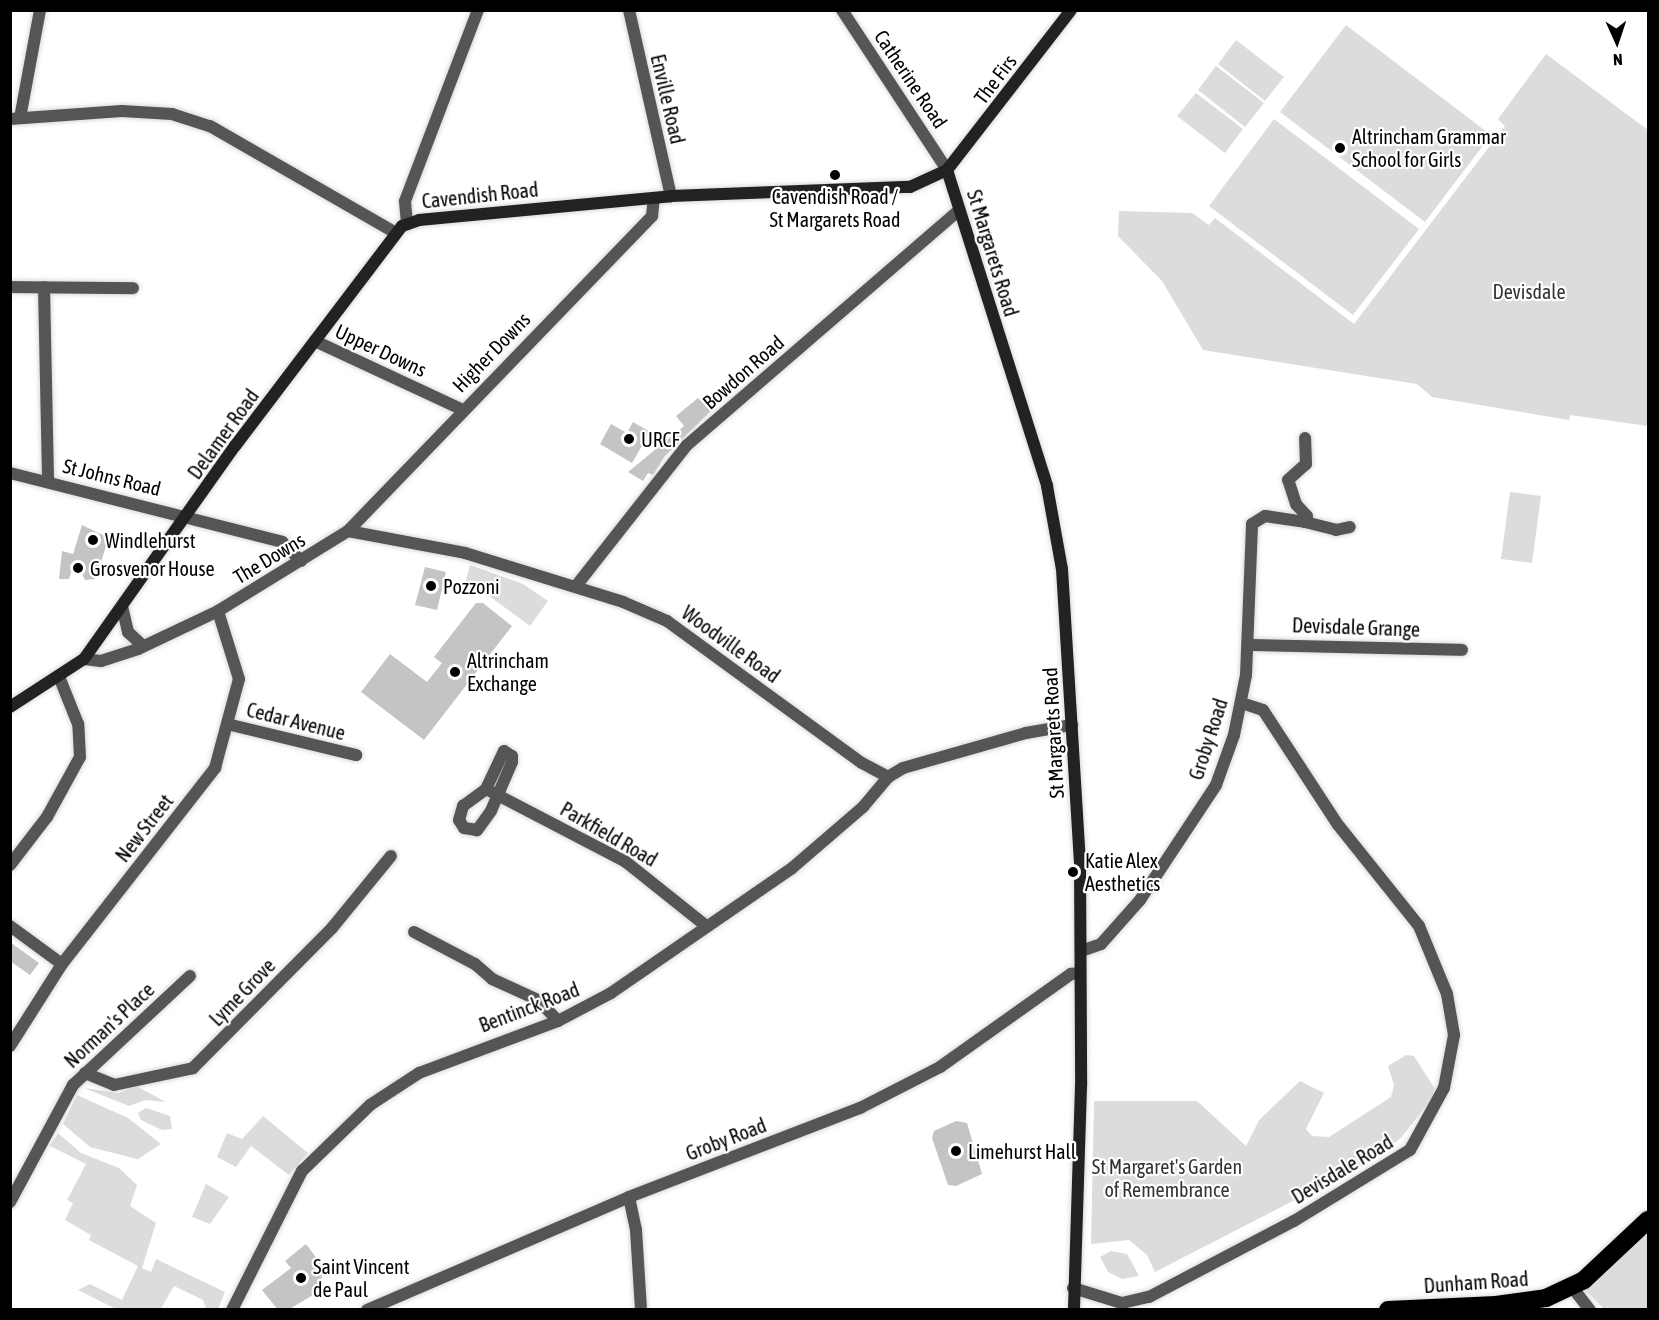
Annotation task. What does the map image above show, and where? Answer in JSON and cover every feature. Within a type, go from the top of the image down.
[{"type":"highway","name":"Dunham Road","points":[[1388,1310],[1533,1306],[1572,1287],[1648,1220]]},
{"type":"street","points":[[39,10],[15,119],[122,111],[172,114],[210,126],[394,232]]},
{"type":"street","points":[[407,224],[405,201],[478,10]]},
{"type":"street","name":"Enville Road","points":[[629,10],[671,196]]},
{"type":"street","name":"Catherine Road","points":[[842,10],[947,170]]},
{"type":"street","name":"The Firs","points":[[947,170],[1071,10]]},
{"type":"street","name":"Cavendish Road","points":[[394,232],[407,224],[671,196],[910,188],[947,170]]},
{"type":"street","name":"St Margarets Road","points":[[947,170],[1047,486],[1062,568],[1072,725],[1081,951],[1074,1310]]},
{"type":"street","name":"Higher Downs","points":[[348,531],[652,216],[654,198]]},
{"type":"street","name":"Bowdon Road","points":[[576,586],[687,446],[959,210]]},
{"type":"street","name":"Delamer Road","points":[[84,659],[394,232]]},
{"type":"street","points":[[10,287],[133,288]]},
{"type":"street","points":[[44,287],[48,482]]},
{"type":"street","name":"Upper Downs","points":[[315,341],[463,410]]},
{"type":"street","points":[[1305,438],[1306,464],[1288,480],[1296,504],[1307,516],[1305,522],[1336,530],[1350,527]]},
{"type":"street","name":"St Johns Road","points":[[10,473],[188,516],[282,542],[301,561]]},
{"type":"street","name":"Groby Road","points":[[1081,951],[1101,944],[1178,848],[1216,785],[1241,703],[1248,645],[1252,524],[1265,516],[1305,522]]},
{"type":"street","name":"Woodville Road","points":[[348,531],[465,553],[576,586],[668,621],[862,763],[888,777]]},
{"type":"street","name":"The Downs","points":[[84,659],[100,661],[143,646],[218,611],[348,531]]},
{"type":"street","points":[[122,606],[128,632],[143,646]]},
{"type":"street","name":"New Street","points":[[10,1046],[62,964],[215,768],[239,679],[218,611]]},
{"type":"street","name":"Devisdale Grange","points":[[1248,645],[1462,650]]},
{"type":"street","points":[[10,707],[60,679],[84,659]]},
{"type":"street","points":[[10,865],[47,817],[80,757],[78,724],[60,679]]},
{"type":"street","name":"Devisdale Road","points":[[1074,1288],[1122,1303],[1149,1297],[1294,1221],[1410,1150],[1444,1088],[1454,1035],[1447,994],[1419,926],[1338,825],[1263,710],[1241,703]]},
{"type":"street","name":"Cedar Avenue","points":[[227,723],[331,753],[356,755]]},
{"type":"street","points":[[888,777],[1026,733],[1072,725]]},
{"type":"street","points":[[508,752],[512,762],[496,798],[477,830],[464,828],[459,820],[463,806],[486,789],[501,753],[508,752]]},
{"type":"street","name":"Bentinck Road","points":[[232,1310],[302,1171],[370,1105],[430,1068],[558,1021],[611,993],[705,925],[790,868],[863,807],[888,777]]},
{"type":"street","name":"Parkfield Road","points":[[486,789],[496,798],[626,862],[705,925]]},
{"type":"street","name":"Lyme Grove","points":[[85,1073],[114,1085],[193,1068],[332,928],[391,856]]},
{"type":"street","points":[[10,926],[62,964]]},
{"type":"street","points":[[414,932],[475,964],[492,980],[538,1000],[558,1021]]},
{"type":"street","name":"Groby Road","points":[[367,1310],[629,1197],[860,1108],[940,1067],[1071,974],[1080,973]]},
{"type":"street","name":"Norman's Place","points":[[10,1202],[73,1085],[190,976]]},
{"type":"street","points":[[629,1197],[636,1230],[641,1310]]},
{"type":"street","points":[[1572,1287],[1590,1310]]},
{"type":"green space","points":[[1346,25],[1491,135],[1425,222],[1280,112]]},
{"type":"green space","points":[[1236,40],[1284,77],[1265,101],[1218,64]]},
{"type":"green space","name":"Devisdale","points":[[1546,54],[1648,130],[1648,426],[1570,415],[1569,420],[1432,397],[1417,384],[1203,350],[1162,281],[1118,236],[1119,211],[1192,213],[1209,225],[1215,218],[1354,324],[1505,126],[1498,119]]},
{"type":"green space","points":[[1216,66],[1264,103],[1245,127],[1198,90]]},
{"type":"green space","points":[[1196,93],[1243,129],[1225,153],[1177,116]]},
{"type":"green space","points":[[1274,119],[1419,229],[1353,315],[1209,206]]},
{"type":"green space","points":[[1510,492],[1541,496],[1532,563],[1501,559]]},
{"type":"green space","points":[[470,565],[523,584],[548,601],[530,626],[481,590],[464,588]]},
{"type":"green space","name":"St Margaret's Garden of Remembrance","points":[[1406,1055],[1414,1056],[1435,1089],[1433,1097],[1401,1138],[1363,1165],[1155,1272],[1147,1255],[1129,1240],[1091,1244],[1094,1101],[1197,1101],[1246,1146],[1259,1120],[1300,1081],[1324,1093],[1306,1129],[1312,1136],[1329,1137],[1391,1097],[1394,1085],[1388,1066]]},
{"type":"green space","points":[[136,1086],[166,1102],[146,1100],[129,1106],[84,1088],[119,1093]]},
{"type":"green space","points":[[77,1095],[128,1118],[161,1144],[138,1159],[145,1161],[90,1147],[63,1124]]},
{"type":"green space","points":[[146,1108],[170,1116],[172,1129],[162,1130],[141,1120],[138,1113]]},
{"type":"green space","points":[[263,1116],[308,1153],[289,1175],[251,1146],[236,1167],[217,1157],[227,1133],[242,1139]]},
{"type":"green space","points":[[58,1133],[81,1153],[119,1168],[137,1185],[130,1206],[156,1223],[142,1268],[151,1272],[156,1259],[225,1292],[218,1309],[206,1309],[203,1300],[174,1286],[160,1310],[116,1309],[78,1290],[90,1284],[122,1300],[138,1266],[89,1240],[91,1235],[65,1220],[73,1203],[67,1200],[86,1164],[50,1146]]},
{"type":"green space","points":[[206,1184],[229,1197],[210,1224],[192,1217]]},
{"type":"green space","points":[[1648,1231],[1648,1309],[1604,1309],[1585,1290]]},
{"type":"green space","points":[[1111,1251],[1127,1254],[1139,1276],[1122,1279],[1108,1272],[1100,1257]]},
{"type":"building","points":[[698,398],[711,411],[665,456],[653,475],[648,473],[643,481],[628,472],[684,426],[676,416]]},
{"type":"building","points":[[633,422],[650,432],[632,463],[600,444],[611,424],[627,433]]},
{"type":"building","points":[[82,525],[109,538],[95,579],[85,580],[75,561],[69,579],[59,579],[62,551],[73,554]]},
{"type":"building","name":"Pozzoni","points":[[425,567],[446,572],[437,610],[415,605]]},
{"type":"building","name":"Altrincham Exchange","points":[[476,603],[483,603],[512,626],[424,740],[361,692],[390,654],[427,682],[442,663],[434,657]]},
{"type":"building","points":[[10,942],[39,963],[30,975],[10,961]]},
{"type":"building","name":"Limehurst Hall","points":[[956,1121],[967,1123],[982,1174],[956,1186],[948,1185],[932,1138],[934,1131]]},
{"type":"building","name":"Saint Vincent de Paul","points":[[306,1244],[324,1268],[320,1284],[323,1289],[288,1310],[278,1310],[262,1290],[291,1268],[285,1261]]},
{"type":"place","name":"Altrincham Grammar School for Girls","points":[[1340,148]]},
{"type":"place","name":"Cavendish Road / St Margarets Road","points":[[835,175]]},
{"type":"place","name":"URCF","points":[[629,439]]},
{"type":"place","name":"Windlehurst","points":[[93,540]]},
{"type":"place","name":"Grosvenor House","points":[[78,568]]},
{"type":"place","name":"Pozzoni","points":[[431,586]]},
{"type":"place","name":"Altrincham Exchange","points":[[455,672]]},
{"type":"place","name":"Katie Alex Aesthetics","points":[[1073,872]]},
{"type":"place","name":"Limehurst Hall","points":[[956,1151]]},
{"type":"place","name":"Saint Vincent de Paul","points":[[301,1278]]}]
